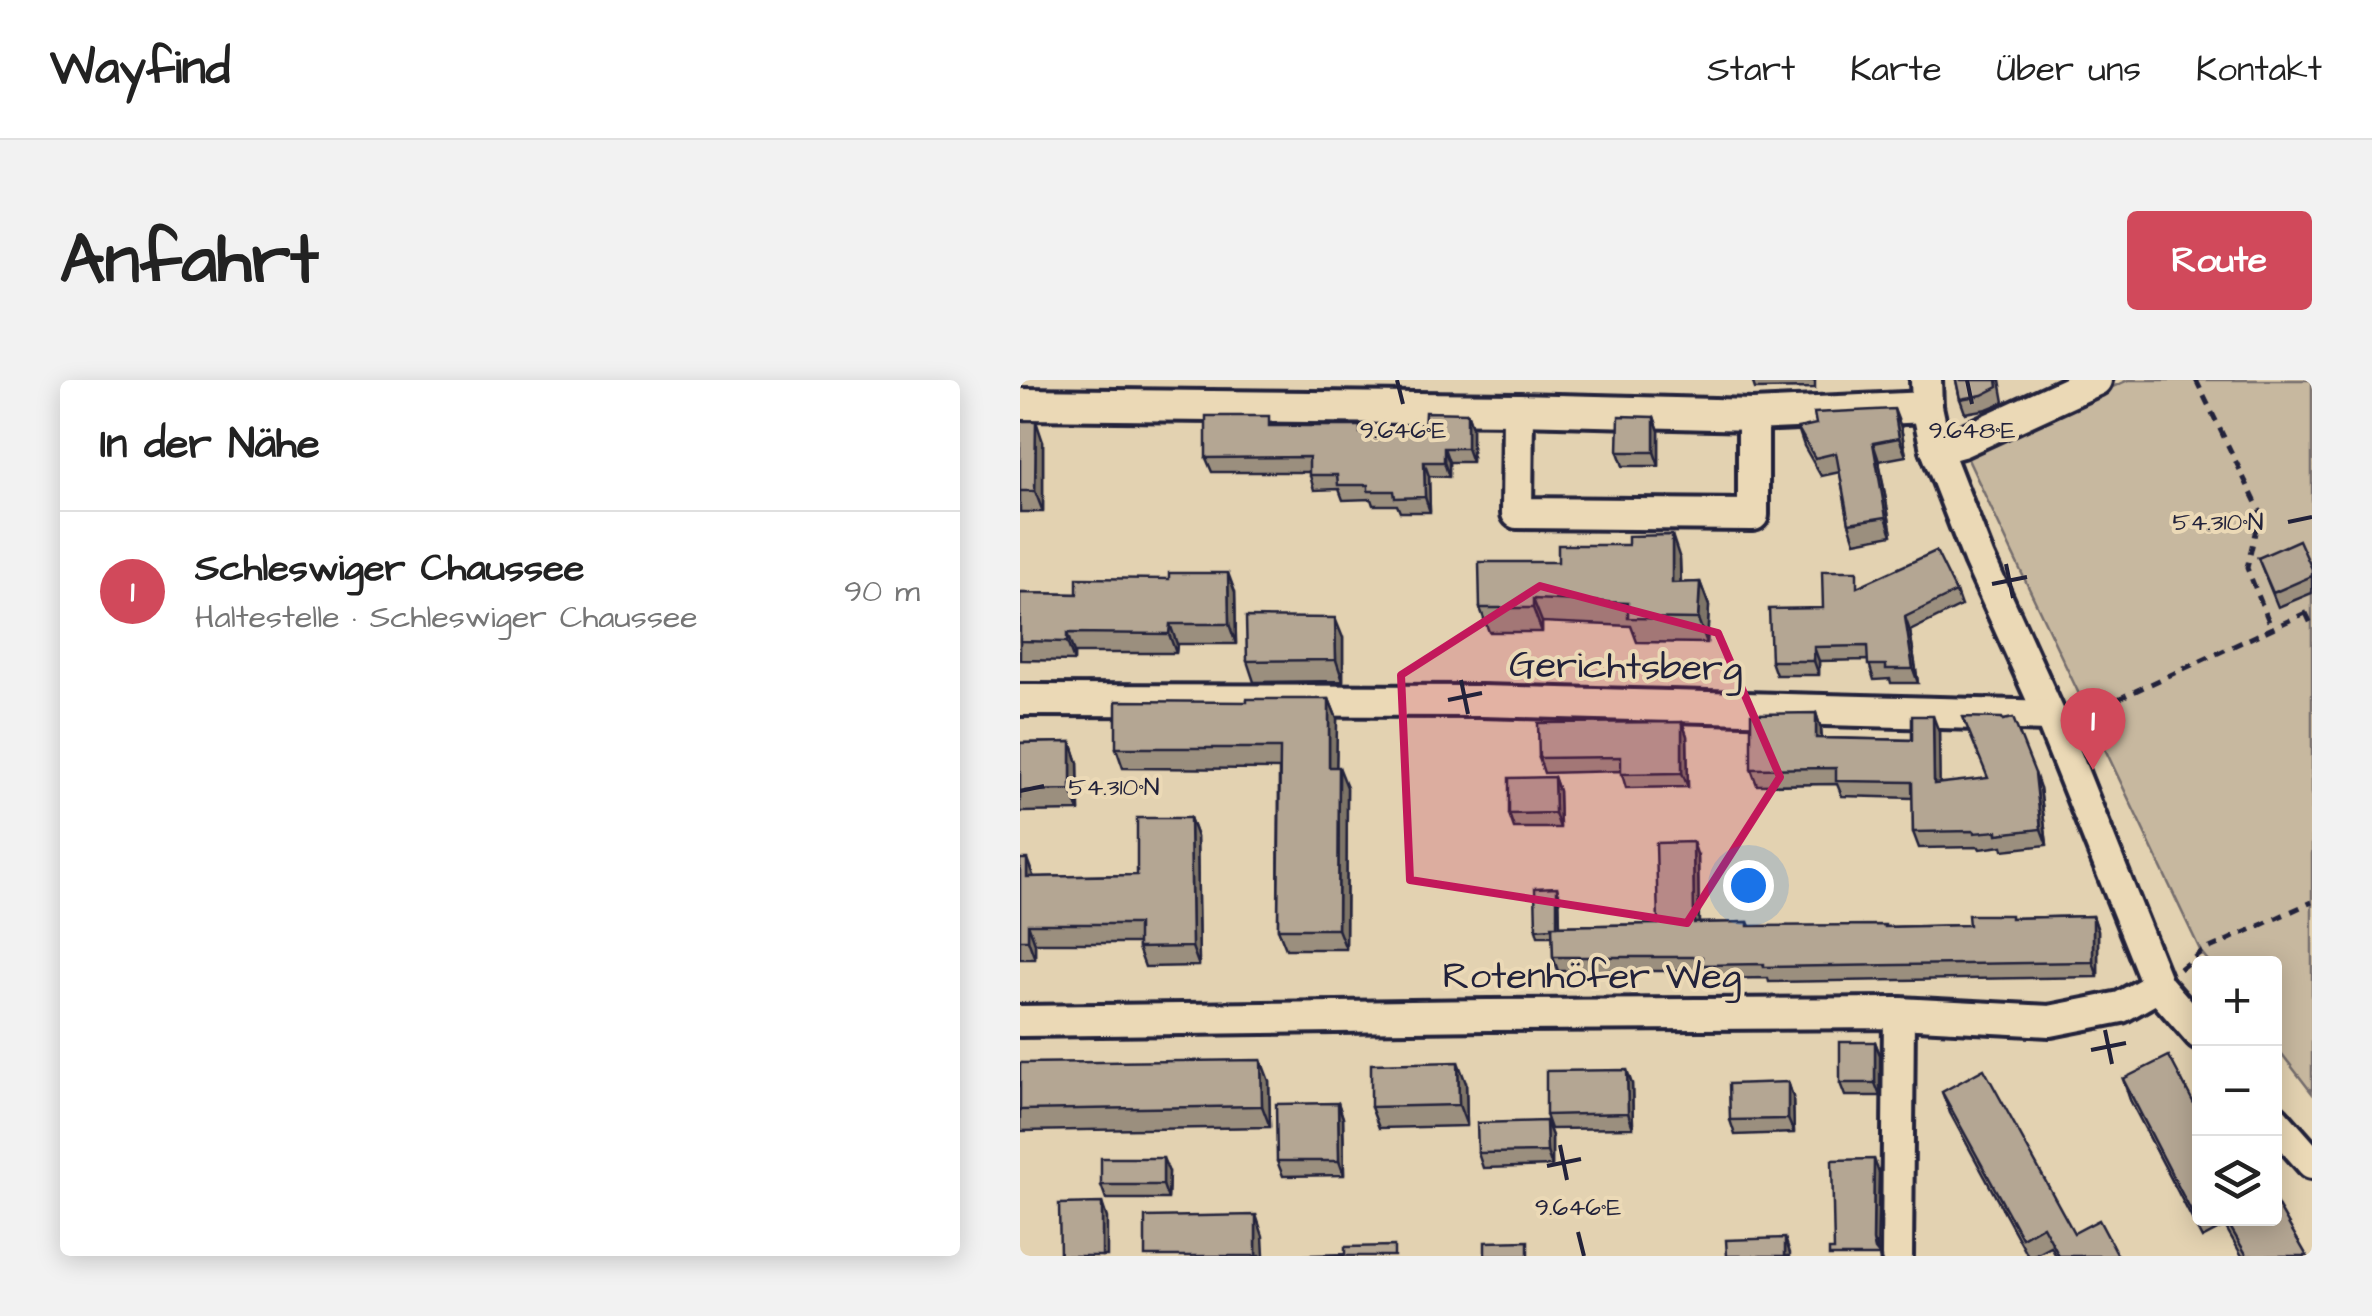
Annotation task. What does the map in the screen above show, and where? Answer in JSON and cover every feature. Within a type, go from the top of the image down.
[{"type":"street","points":[[1936,450],[2096,380]]},
{"type":"street","points":[[1020,404],[1114,392],[1753,415],[1926,393],[1936,450],[2050,716],[2158,986],[2192,1025]]},
{"type":"street","points":[[1518,409],[1517,513],[1753,515],[1753,415]]},
{"type":"street","name":"Gerichtsberg","points":[[1020,700],[1481,701],[2050,716]]},
{"type":"street","name":"Rotenhöfer Weg","points":[[1020,1022],[1899,1013],[2050,1021],[2122,1008],[2158,986]]},
{"type":"street","points":[[1897,1256],[1899,1013]]},
{"type":"street","points":[[2282,1129],[2312,1164]]},
{"type":"path","points":[[2196,380],[2260,511],[2247,568],[2272,629]]},
{"type":"path","points":[[2118,699],[2309,612],[2312,626]]},
{"type":"path","points":[[2158,986],[2201,952],[2312,902]]},
{"type":"highlighted area","points":[[1540,586],[1718,633],[1780,777],[1687,923],[1410,880],[1401,675]]},
{"type":"shaded area","points":[[2128,380],[2312,380],[2312,1093],[2282,1054],[2282,956],[2204,956],[2201,952],[1965,453]]},
{"type":"building","points":[[1956,380],[1997,380],[1998,387],[1960,399]]},
{"type":"building","points":[[1894,409],[1899,438],[1873,443],[1886,517],[1849,523],[1836,453],[1815,458],[1798,428],[1816,424],[1814,413]]},
{"type":"building","points":[[1425,412],[1467,413],[1467,448],[1444,448],[1444,462],[1424,462],[1425,497],[1395,498],[1394,491],[1368,491],[1368,485],[1338,485],[1337,475],[1309,475],[1309,457],[1206,458],[1206,416],[1269,416],[1269,426],[1360,426],[1360,433],[1424,431]]},
{"type":"building","points":[[1619,416],[1654,417],[1654,452],[1618,452]]},
{"type":"building","points":[[1020,421],[1036,421],[1035,491],[1020,491]]},
{"type":"building","points":[[1672,535],[1672,583],[1700,582],[1698,619],[1628,618],[1628,603],[1533,599],[1533,608],[1480,608],[1479,562],[1558,562],[1558,545],[1628,545],[1628,536]]},
{"type":"building","points":[[2299,540],[2312,576],[2273,593],[2258,558]]},
{"type":"building","points":[[1936,551],[1956,592],[1905,617],[1913,669],[1868,665],[1867,646],[1814,647],[1814,661],[1771,661],[1769,609],[1823,608],[1822,571],[1857,571],[1857,587]]},
{"type":"building","points":[[1169,573],[1228,573],[1229,624],[1170,624],[1169,634],[1067,633],[1067,642],[1020,641],[1020,593],[1077,594],[1077,578],[1169,579]]},
{"type":"building","points":[[1246,617],[1335,618],[1336,660],[1247,661]]},
{"type":"building","points":[[1329,699],[1329,767],[1339,767],[1338,929],[1278,929],[1280,748],[1116,748],[1116,701]]},
{"type":"building","points":[[1816,713],[1816,738],[1912,740],[1912,716],[1933,716],[1934,784],[1988,778],[1963,717],[2013,718],[2035,773],[2041,829],[1997,834],[1913,832],[1912,782],[1836,781],[1836,768],[1751,769],[1751,714]]},
{"type":"building","points":[[1682,722],[1682,773],[1621,774],[1621,757],[1539,758],[1538,723]]},
{"type":"building","points":[[1071,742],[1071,790],[1020,791],[1020,743]]},
{"type":"building","points":[[1554,777],[1555,813],[1509,814],[1509,778]]},
{"type":"building","points":[[1137,818],[1190,818],[1192,947],[1138,948],[1138,924],[1028,924],[1028,940],[1020,940],[1020,859],[1027,859],[1027,877],[1137,875]]},
{"type":"building","points":[[1693,842],[1694,923],[1885,927],[1969,925],[1968,915],[2093,916],[2093,962],[1764,967],[1702,965],[1702,957],[1553,957],[1552,926],[1658,924],[1656,843]]},
{"type":"building","points":[[1557,887],[1557,926],[1536,929],[1535,888]]},
{"type":"building","points":[[1840,1042],[1875,1042],[1875,1083],[1840,1083]]},
{"type":"building","points":[[2169,1056],[2192,1100],[2192,1213],[2123,1079]]},
{"type":"building","points":[[1261,1060],[1262,1106],[1020,1110],[1020,1063]]},
{"type":"building","points":[[1458,1062],[1459,1105],[1371,1107],[1371,1064]]},
{"type":"building","points":[[1984,1069],[2074,1233],[2099,1220],[2118,1256],[2059,1256],[2043,1226],[2022,1238],[1942,1092]]},
{"type":"building","points":[[1627,1070],[1628,1113],[1546,1115],[1546,1071]]},
{"type":"building","points":[[1788,1082],[1788,1119],[1730,1120],[1729,1084]]},
{"type":"building","points":[[1338,1103],[1339,1161],[1277,1161],[1276,1104]]},
{"type":"building","points":[[1546,1121],[1547,1152],[1478,1153],[1477,1123]]},
{"type":"building","points":[[1101,1158],[1163,1158],[1163,1185],[1101,1185]]},
{"type":"building","points":[[1874,1159],[1873,1241],[1880,1256],[1829,1256],[1829,1250],[1834,1250],[1832,1160]]},
{"type":"building","points":[[1102,1203],[1102,1256],[1060,1256],[1059,1204]]},
{"type":"building","points":[[2282,1213],[2307,1256],[2247,1256],[2230,1226],[2282,1226]]},
{"type":"building","points":[[1256,1215],[1256,1256],[1145,1256],[1145,1217]]},
{"type":"building","points":[[1785,1238],[1785,1256],[1727,1256],[1726,1240]]},
{"type":"building","points":[[1528,1241],[1528,1256],[1485,1256],[1485,1242]]},
{"type":"building","points":[[1394,1246],[1394,1256],[1277,1256],[1345,1254],[1345,1247]]},
{"type":"place","name":"Schleswiger Chaussee","points":[[2093,770]]}]
